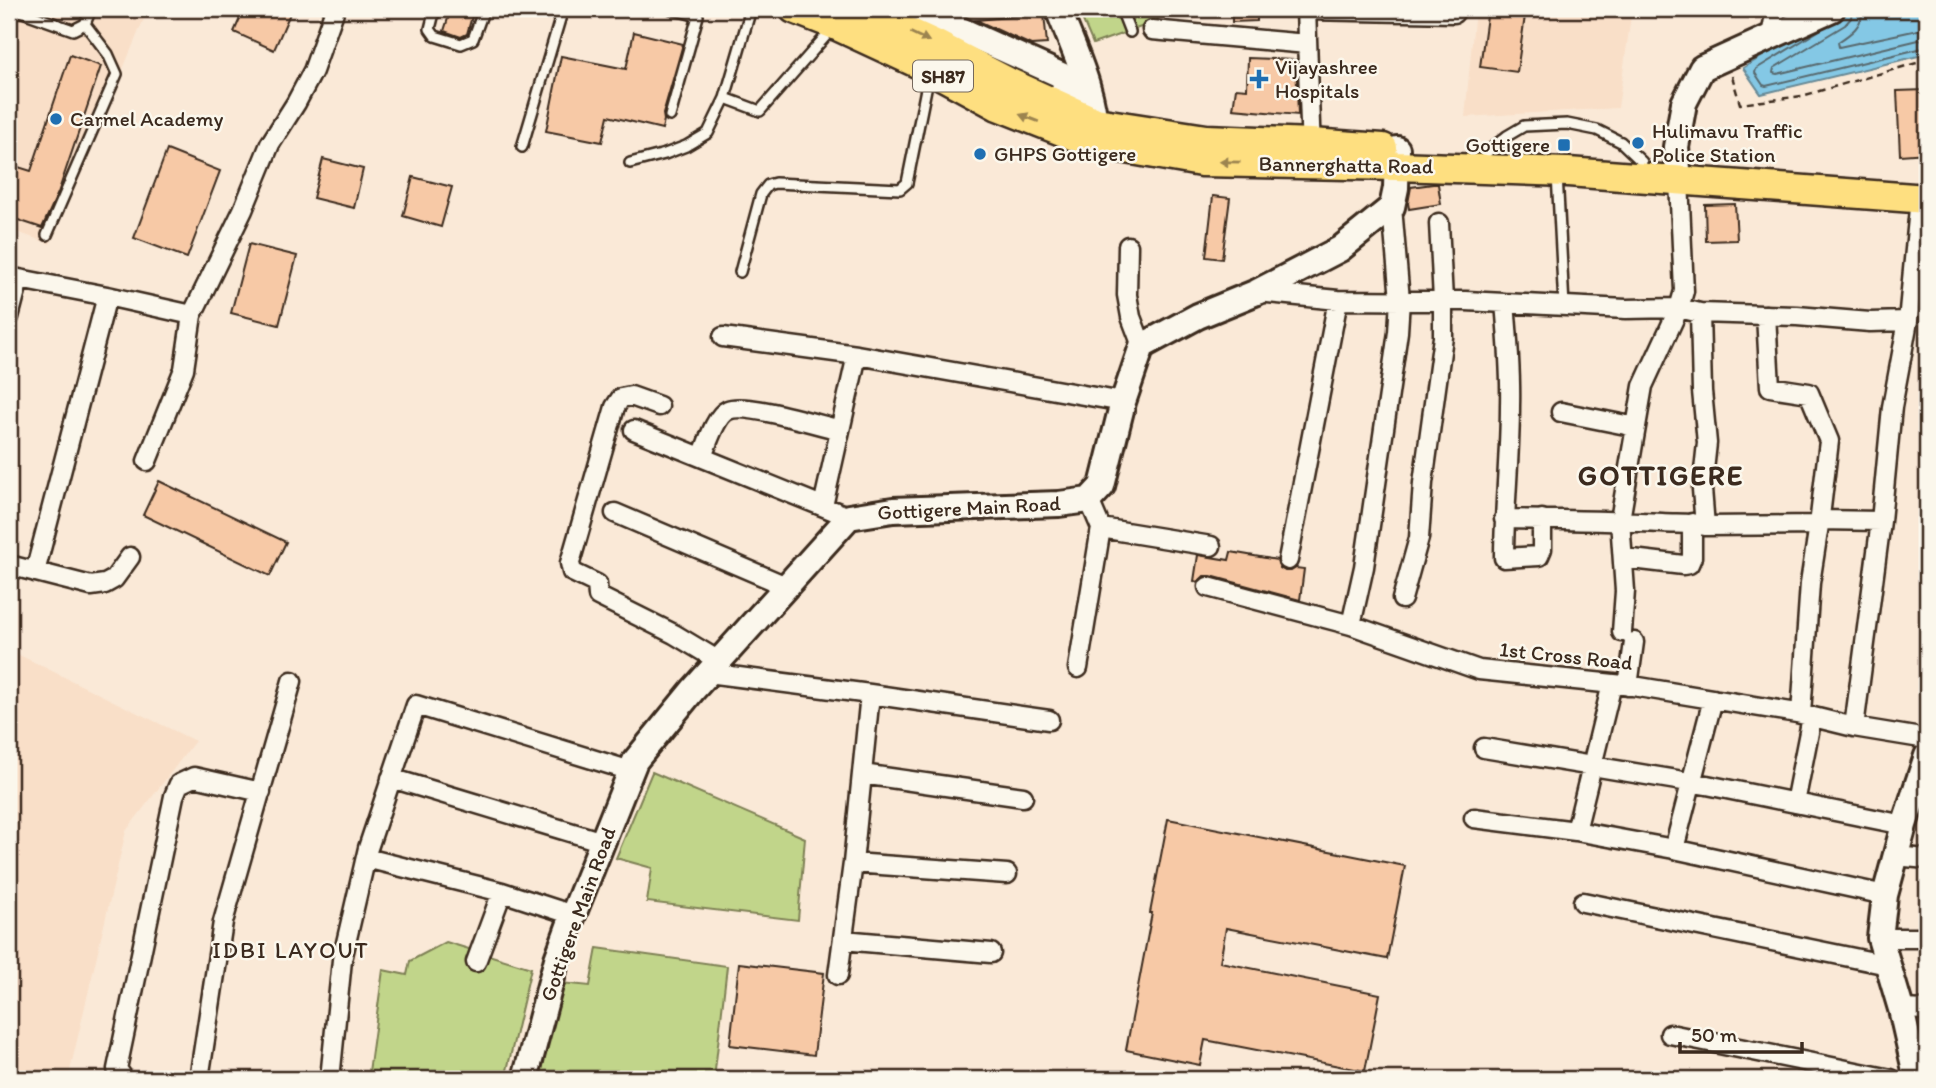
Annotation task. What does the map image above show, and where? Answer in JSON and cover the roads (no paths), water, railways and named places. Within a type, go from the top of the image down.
[{"type":"main road","name":"Bannerghatta Road","points":[[794,9],[846,17],[930,69],[998,106],[1202,162],[1311,153],[1397,157],[1557,172],[1678,173],[1925,192]]},
{"type":"main road","points":[[846,17],[935,44],[1070,110],[1094,132]]},
{"type":"main road","name":"Bannerghatta Road","points":[[1397,157],[1486,153],[1642,162],[1678,173]]},
{"type":"street","points":[[147,461],[184,369],[192,315],[243,210],[270,144],[313,71],[335,9]]},
{"type":"street","points":[[914,9],[1063,76],[1070,110]]},
{"type":"street","points":[[1771,36],[1776,9]]},
{"type":"street","points":[[1576,831],[1592,766],[1620,685],[1628,637],[1620,520],[1643,386],[1679,308],[1684,291],[1676,147],[1684,103],[1702,68],[1832,9]]},
{"type":"street","points":[[1311,153],[1306,10],[1454,13]]},
{"type":"street","points":[[1060,14],[1083,72],[1094,132]]},
{"type":"street","points":[[1152,30],[1307,44]]},
{"type":"street","points":[[1351,625],[1368,542],[1398,332],[1400,300],[1392,206],[1396,188],[1397,157]]},
{"type":"street","points":[[1854,727],[1881,521],[1892,407],[1908,321],[1925,192]]},
{"type":"street","points":[[1128,246],[1126,295],[1130,317],[1142,346],[1198,316],[1257,292],[1340,249],[1392,206]]},
{"type":"street","points":[[1402,599],[1419,538],[1423,483],[1443,337],[1438,223]]},
{"type":"street","points":[[9,317],[14,278],[192,315]]},
{"type":"street","points":[[1257,292],[1338,300],[1443,300],[1626,309],[1679,308],[1700,313],[1797,316],[1870,322],[1908,321]]},
{"type":"street","points":[[35,572],[107,296]]},
{"type":"street","points":[[1288,560],[1338,300]]},
{"type":"street","points":[[1505,303],[1510,406],[1504,558],[1539,556],[1542,549],[1542,519]]},
{"type":"street","points":[[1624,558],[1683,565],[1689,564],[1692,557],[1707,443],[1702,391],[1700,313]]},
{"type":"street","points":[[1766,315],[1770,387],[1810,393],[1829,442],[1810,583],[1807,715],[1795,803]]},
{"type":"street","points":[[723,337],[857,355],[1123,402]]},
{"type":"street","name":"Gottigere Main Road","points":[[525,1079],[557,959],[635,761],[713,667],[849,517],[893,510],[1059,504],[1089,500],[1102,486],[1123,402],[1142,346]]},
{"type":"street","points":[[823,506],[857,355]]},
{"type":"street","points":[[659,406],[631,397],[621,398],[615,407],[570,563],[572,572],[597,584],[598,596],[674,634],[713,667],[870,694],[1049,720]]},
{"type":"street","points":[[702,457],[719,418],[727,410],[740,408],[763,411],[840,430]]},
{"type":"street","points":[[1561,412],[1636,427]]},
{"type":"street","points":[[634,430],[849,517]]},
{"type":"street","points":[[1078,668],[1101,528],[1089,500]]},
{"type":"street","points":[[615,513],[786,586]]},
{"type":"street","points":[[1504,519],[1620,520],[1664,524],[1881,521]]},
{"type":"street","points":[[1101,528],[1211,546]]},
{"type":"street","points":[[9,565],[91,586],[105,584],[114,579],[130,557]]},
{"type":"street","name":"1st Cross Road","points":[[1208,587],[1351,625],[1479,670],[1620,685],[1713,699],[1927,739]]},
{"type":"street","points":[[199,1079],[223,922],[292,681]]},
{"type":"street","points":[[838,975],[853,863],[870,694]]},
{"type":"street","points":[[1674,849],[1713,699]]},
{"type":"street","points":[[330,1079],[342,960],[366,858],[416,705],[631,771]]},
{"type":"street","points":[[1484,748],[1692,782],[1904,825]]},
{"type":"street","points":[[1919,1070],[1881,938],[1885,895],[1904,825],[1922,789],[1927,756]]},
{"type":"street","points":[[862,774],[1023,797]]},
{"type":"street","points":[[124,1079],[117,1069],[174,796],[179,784],[194,777],[261,792]]},
{"type":"street","points":[[391,778],[603,842]]},
{"type":"street","points":[[1474,818],[1576,831],[1674,849],[1885,895]]},
{"type":"street","points":[[1895,856],[1927,859]]},
{"type":"street","points":[[366,858],[502,892],[573,915]]},
{"type":"street","points":[[853,863],[1007,874]]},
{"type":"street","points":[[476,962],[502,892]]},
{"type":"street","points":[[1583,902],[1888,965]]},
{"type":"street","points":[[1881,938],[1927,938]]},
{"type":"street","points":[[843,940],[991,953]]},
{"type":"street","points":[[1901,1009],[1927,1010]]},
{"type":"street","points":[[1670,1034],[1891,1079]]},
{"type":"lane","points":[[14,9],[73,30],[85,24],[90,9]]},
{"type":"lane","points":[[435,9],[430,29],[435,36],[461,44],[473,39],[484,9]]},
{"type":"lane","points":[[522,147],[563,9]]},
{"type":"lane","points":[[670,116],[699,12],[671,9]]},
{"type":"lane","points":[[630,163],[676,150],[708,133],[724,98],[751,9]]},
{"type":"lane","points":[[1060,14],[1088,9]]},
{"type":"lane","points":[[1121,9],[1130,32]]},
{"type":"lane","points":[[724,98],[760,111],[846,17]]},
{"type":"lane","points":[[47,235],[117,74],[108,53],[85,24]]},
{"type":"lane","points":[[740,272],[761,194],[768,185],[775,183],[900,189],[908,183],[930,69]]},
{"type":"lane","points":[[1557,172],[1564,306]]},
{"type":"water","points":[[1841,9],[1927,9],[1927,54],[1761,94],[1743,68]]},
{"type":"place","name":"Vijayashree Hospitals","points":[[1259,79]]},
{"type":"place","name":"Carmel Academy","points":[[56,119]]},
{"type":"place","name":"Hulimavu Traffic Police Station","points":[[1638,143]]},
{"type":"place","name":"Gottigere","points":[[1564,145]]},
{"type":"place","name":"GHPS Gottigere","points":[[980,154]]},
{"type":"district","name":"GOTTIGERE","points":[[1661,475]]},
{"type":"district","name":"IDBI LAYOUT","points":[[291,950]]}]
